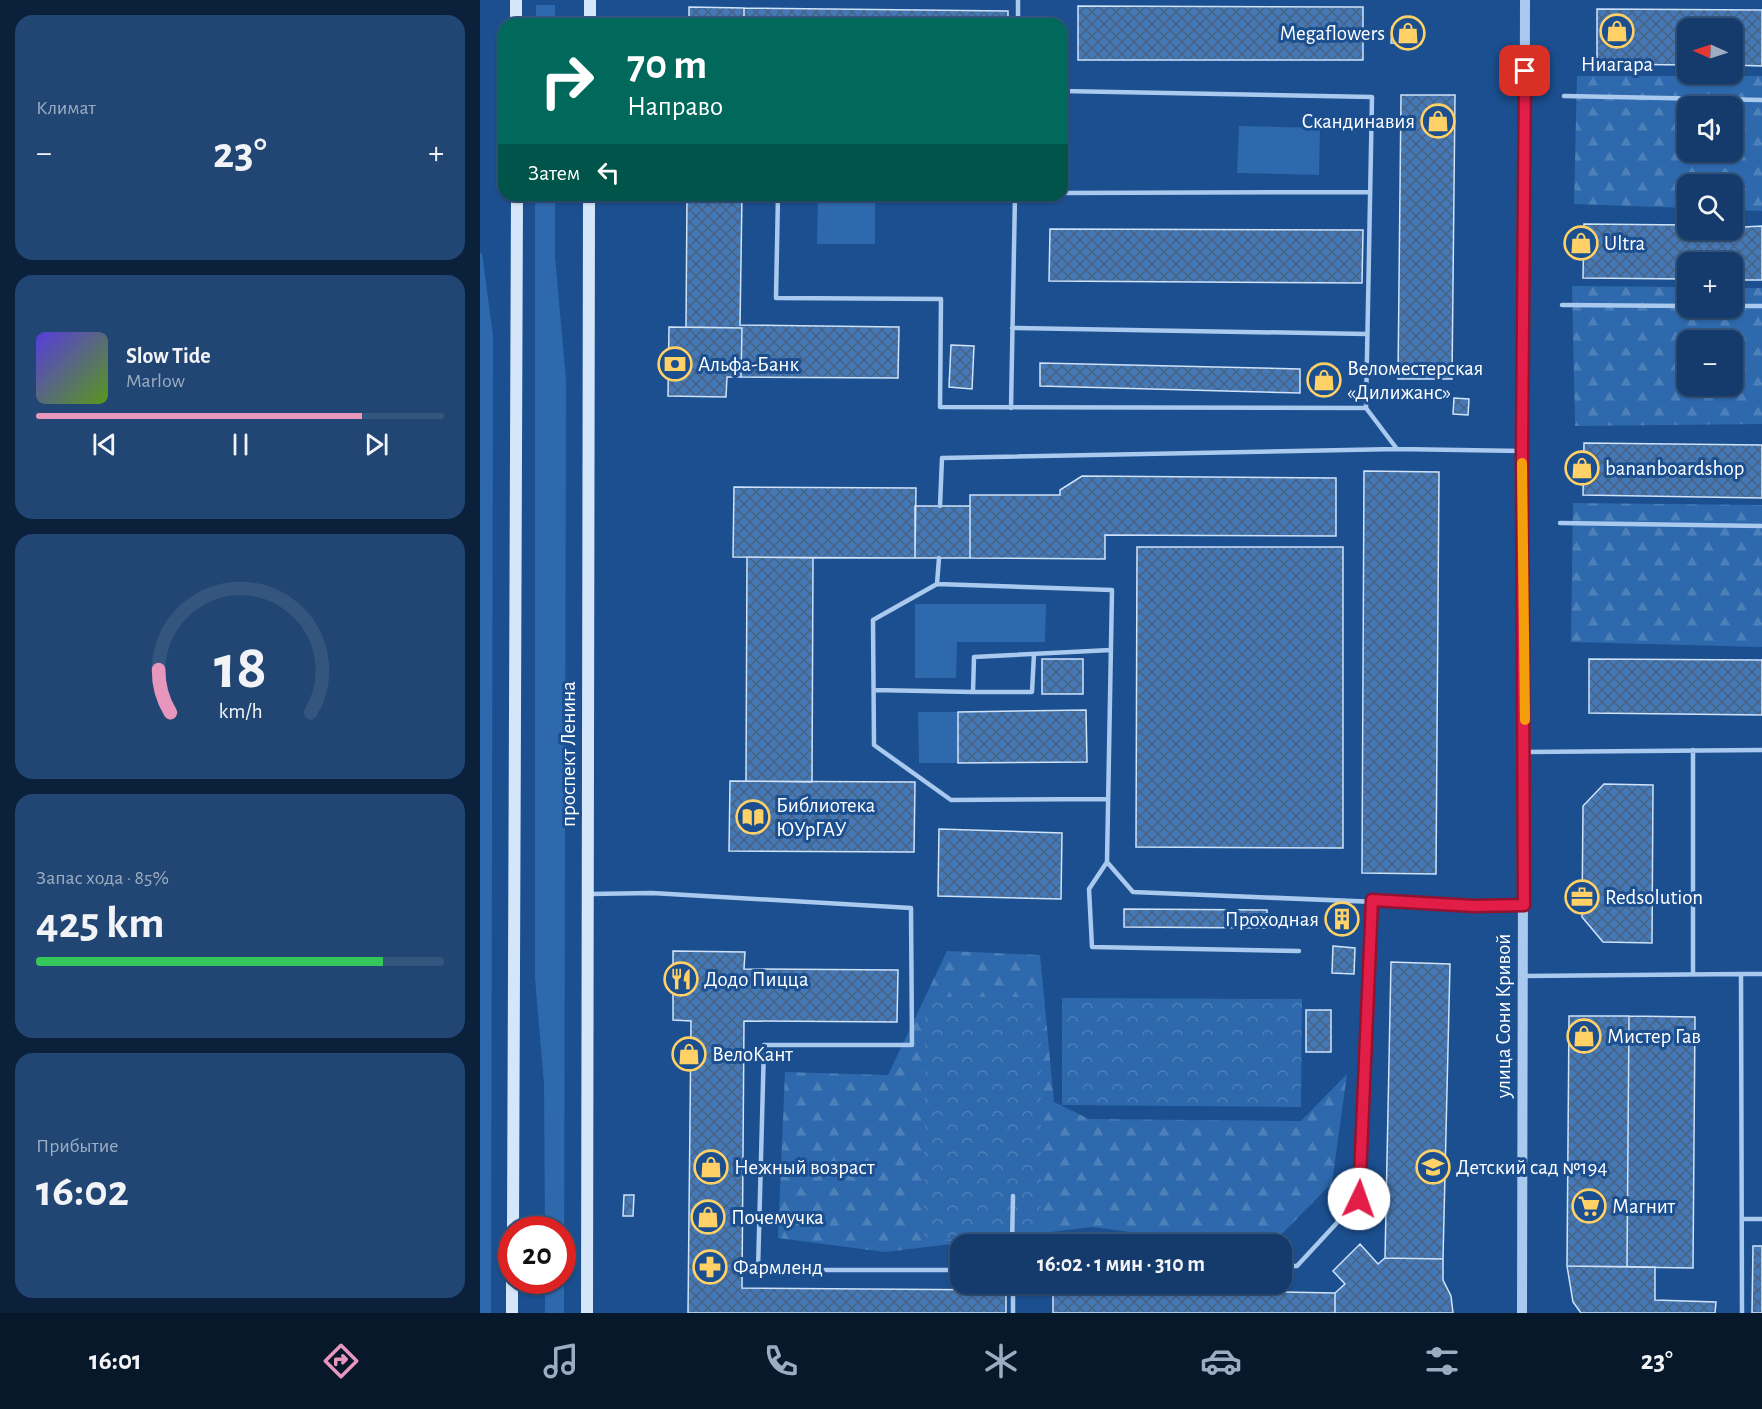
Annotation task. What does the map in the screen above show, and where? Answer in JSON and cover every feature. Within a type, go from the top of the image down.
[{"type":"main road","points":[[516,0],[516,18]]},
{"type":"main road","points":[[590,0],[590,18]]},
{"type":"main road","points":[[513,1216],[517,201]]},
{"type":"main road","name":"проспект Ленина","points":[[587,1313],[589,201]]},
{"type":"main road","points":[[512,1294],[512,1313]]},
{"type":"street","name":"улица Сони Кривой","points":[[1521,1313],[1525,752],[1522,451],[1525,0]]},
{"type":"lane","points":[[1018,0],[1018,18]]},
{"type":"lane","points":[[1068,91],[1372,98],[1366,408],[1397,449]]},
{"type":"lane","points":[[1564,96],[1762,100]]},
{"type":"lane","points":[[1068,193],[1370,192]]},
{"type":"lane","points":[[778,201],[776,298],[941,299],[940,407],[1366,408]]},
{"type":"lane","points":[[1011,408],[1015,201]]},
{"type":"lane","points":[[1562,305],[1677,306]]},
{"type":"lane","points":[[1743,306],[1762,306]]},
{"type":"lane","points":[[1012,328],[1367,334]]},
{"type":"lane","points":[[939,506],[942,458],[1397,449],[1522,451]]},
{"type":"lane","points":[[1560,523],[1762,526]]},
{"type":"lane","points":[[937,584],[939,558]]},
{"type":"lane","points":[[1108,799],[951,800],[874,745],[873,620],[937,584],[1112,590],[1107,862],[1089,889],[1092,947],[1299,951]]},
{"type":"lane","points":[[973,692],[974,657],[1111,650]]},
{"type":"lane","points":[[874,690],[1032,692],[1034,654]]},
{"type":"lane","points":[[1693,750],[1693,974]]},
{"type":"lane","points":[[1525,752],[1762,750]]},
{"type":"lane","points":[[1107,862],[1133,892],[1372,900],[1474,906],[1524,905]]},
{"type":"lane","points":[[588,894],[652,893],[911,908],[912,1045],[764,1045],[758,1270],[950,1270]]},
{"type":"lane","points":[[1292,1266],[1298,1266],[1359,1199],[1372,900]]},
{"type":"lane","points":[[1741,974],[1743,1313]]},
{"type":"lane","points":[[1523,976],[1762,974]]},
{"type":"lane","points":[[1012,1234],[1013,1196]]},
{"type":"lane","points":[[1742,1219],[1762,1218]]},
{"type":"lane","points":[[1012,1294],[1012,1313]]},
{"type":"green space","points":[[536,5],[555,5],[555,18],[536,18]]},
{"type":"green space","points":[[1577,76],[1677,76],[1677,84],[1743,84],[1743,76],[1762,76],[1762,211],[1743,210],[1743,174],[1677,174],[1677,208],[1574,204]]},
{"type":"green space","points":[[1239,126],[1320,128],[1319,175],[1237,173]]},
{"type":"green space","points":[[535,201],[555,201],[555,256],[566,380],[564,1216],[545,1216],[544,1084],[535,978]]},
{"type":"green space","points":[[818,201],[875,201],[875,244],[817,244]]},
{"type":"green space","points":[[480,253],[482,253],[493,336],[491,1313],[480,1313]]},
{"type":"green space","points":[[1572,286],[1677,287],[1677,318],[1743,318],[1743,288],[1762,288],[1762,424],[1575,426]]},
{"type":"green space","points":[[1573,503],[1762,505],[1762,647],[1571,642]]},
{"type":"green space","points":[[915,604],[1046,604],[1045,642],[957,642],[956,678],[915,678]]},
{"type":"green space","points":[[918,712],[958,712],[958,763],[919,763]]},
{"type":"green space","points":[[947,951],[1040,955],[1054,1102],[1089,1119],[1301,1121],[1347,1074],[1332,1183],[1282,1234],[1145,1234],[1092,1227],[1034,1234],[950,1234],[950,1244],[885,1252],[778,1238],[785,1072],[888,1075]]},
{"type":"green space","points":[[925,997],[1041,997],[1041,1234],[950,1234],[950,1240],[924,1240]]},
{"type":"green space","points":[[1062,998],[1302,999],[1301,1107],[1062,1105]]},
{"type":"green space","points":[[545,1294],[564,1294],[564,1313],[545,1313]]},
{"type":"building","points":[[1078,6],[1363,7],[1363,60],[1078,60]]},
{"type":"building","points":[[689,7],[744,8],[744,18],[689,18]]},
{"type":"building","points":[[744,8],[1008,11],[1008,18],[744,18]]},
{"type":"building","points":[[1597,9],[1762,10],[1762,66],[1743,65],[1743,18],[1677,18],[1677,65],[1597,64]]},
{"type":"building","points":[[1392,27],[1422,28],[1421,44],[1391,43]]},
{"type":"building","points":[[1401,95],[1455,95],[1452,379],[1398,379]]},
{"type":"building","points":[[687,201],[742,201],[740,325],[899,327],[898,378],[741,377],[742,328],[686,327]]},
{"type":"building","points":[[1584,224],[1677,225],[1677,240],[1743,240],[1743,227],[1762,226],[1762,280],[1743,280],[1743,252],[1677,252],[1677,279],[1583,278]]},
{"type":"building","points":[[1050,229],[1363,230],[1362,283],[1049,281]]},
{"type":"building","points":[[669,327],[742,328],[741,377],[727,377],[726,397],[668,396]]},
{"type":"building","points":[[951,345],[974,346],[972,389],[949,387]]},
{"type":"building","points":[[1040,363],[1300,369],[1300,393],[1040,386]]},
{"type":"building","name":"Веломестерская «Дилижанс»","points":[[1312,368],[1337,369],[1336,391],[1311,391]]},
{"type":"building","points":[[1454,398],[1469,399],[1468,415],[1453,414]]},
{"type":"building","points":[[1584,443],[1762,445],[1762,498],[1583,495]]},
{"type":"building","points":[[1364,471],[1439,472],[1436,874],[1362,873]]},
{"type":"building","points":[[1082,476],[1336,478],[1336,536],[1105,535],[1105,559],[970,558],[970,495],[1060,495],[1060,490]]},
{"type":"building","points":[[734,487],[916,488],[915,558],[733,557]]},
{"type":"building","points":[[915,506],[970,506],[970,558],[915,558]]},
{"type":"building","points":[[1137,547],[1343,547],[1343,848],[1136,847]]},
{"type":"building","points":[[747,557],[813,558],[812,782],[746,781]]},
{"type":"building","points":[[1042,659],[1083,659],[1083,694],[1042,694]]},
{"type":"building","points":[[1589,659],[1762,660],[1762,715],[1589,713]]},
{"type":"building","points":[[1086,710],[1087,762],[958,763],[958,712]]},
{"type":"building","points":[[730,781],[915,782],[914,852],[729,851]]},
{"type":"building","points":[[1604,784],[1653,785],[1652,943],[1603,942],[1582,917],[1583,806]]},
{"type":"building","points":[[939,829],[1062,833],[1061,899],[938,896]]},
{"type":"building","name":"Проходная","points":[[1331,906],[1354,907],[1353,932],[1330,931]]},
{"type":"building","points":[[1124,909],[1267,910],[1267,928],[1124,927]]},
{"type":"building","points":[[1333,946],[1355,948],[1354,974],[1332,973]]},
{"type":"building","points":[[673,951],[745,952],[744,969],[898,970],[897,1022],[744,1021],[742,1288],[950,1290],[950,1294],[1006,1294],[1006,1313],[688,1313],[691,1021],[673,1020]]},
{"type":"building","points":[[1391,962],[1450,964],[1443,1259],[1385,1258]]},
{"type":"building","points":[[1306,1010],[1331,1010],[1331,1052],[1306,1052]]},
{"type":"building","points":[[1569,1016],[1629,1016],[1627,1267],[1567,1266]]},
{"type":"building","points":[[1629,1016],[1695,1017],[1693,1268],[1627,1267]]},
{"type":"building","points":[[624,1195],[634,1195],[633,1216],[623,1216]]},
{"type":"building","points":[[1360,1244],[1378,1264],[1385,1258],[1443,1259],[1443,1280],[1451,1296],[1453,1313],[1335,1313],[1335,1293],[1345,1284],[1333,1271]]},
{"type":"building","points":[[1753,1246],[1762,1246],[1762,1313],[1752,1313]]},
{"type":"building","points":[[1567,1266],[1655,1267],[1655,1300],[1716,1302],[1715,1313],[1581,1313],[1573,1302]]},
{"type":"building","points":[[1335,1293],[1335,1313],[1053,1313],[1053,1294]]},
{"type":"slow traffic","points":[[1522,463],[1525,720]]},
{"type":"place","name":"Ниагара","points":[[1617,31]]},
{"type":"place","name":"Megaflowers","points":[[1408,33]]},
{"type":"place","name":"Скандинавия","points":[[1438,121]]},
{"type":"place","name":"Ultra","points":[[1581,243]]},
{"type":"place","name":"Альфа-Банк","points":[[675,364]]},
{"type":"place","name":"Веломестерская «Дилижанс»","points":[[1324,380]]},
{"type":"place","name":"bananboardshop","points":[[1582,468]]},
{"type":"place","name":"Библиотека ЮУрГАУ","points":[[753,817]]},
{"type":"place","name":"Redsolution","points":[[1582,897]]},
{"type":"place","name":"Проходная","points":[[1342,919]]},
{"type":"place","name":"Додо Пицца","points":[[681,979]]},
{"type":"place","name":"Мистер Гав","points":[[1584,1036]]},
{"type":"place","name":"ВелоКант","points":[[689,1054]]},
{"type":"place","name":"Нежный возраст","points":[[711,1167]]},
{"type":"place","name":"Детский сад №194","points":[[1433,1167]]},
{"type":"place","name":"Магнит","points":[[1589,1206]]},
{"type":"place","name":"Почемучка","points":[[708,1217]]},
{"type":"place","name":"Фармленд","points":[[710,1267]]},
{"type":"route","points":[[1359,1199],[1372,900],[1474,906],[1524,905],[1522,451],[1525,71]]}]
